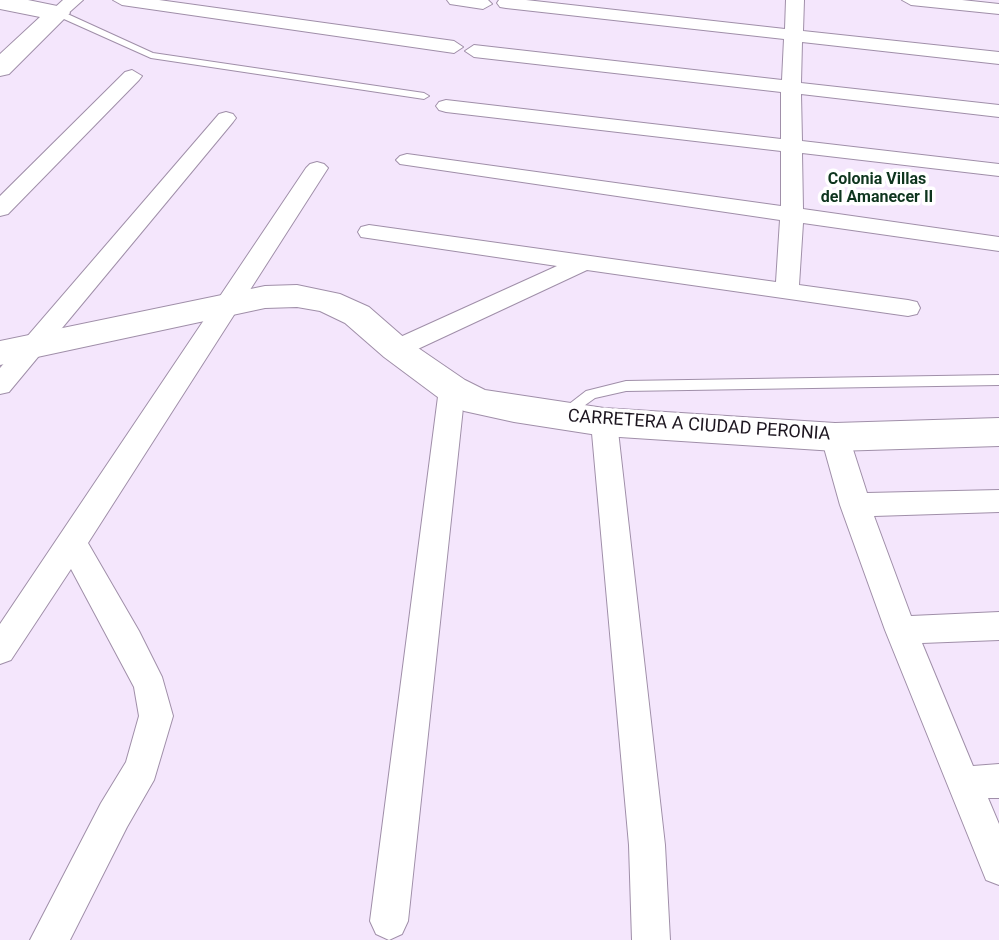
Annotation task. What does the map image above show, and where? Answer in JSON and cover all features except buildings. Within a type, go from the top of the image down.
[{"type":"main road","points":[[0,2],[66,7]]},
{"type":"main road","points":[[0,68],[66,7]]},
{"type":"main road","name":"CARRETERA A CIUDAD PERONIA","points":[[0,354],[36,344],[278,296],[297,296],[328,302],[357,315],[396,349],[452,390],[477,402],[604,422],[835,437],[999,432]]},
{"type":"street","points":[[122,0],[454,47]]},
{"type":"street","points":[[456,0],[483,4]]},
{"type":"street","points":[[787,292],[792,214],[790,88],[795,0]]},
{"type":"street","points":[[911,0],[999,9]]},
{"type":"street","points":[[506,3],[999,58]]},
{"type":"street","points":[[474,51],[999,111]]},
{"type":"street","points":[[0,209],[132,76]]},
{"type":"street","points":[[446,106],[999,170]]},
{"type":"street","points":[[0,385],[226,118]]},
{"type":"street","points":[[407,160],[999,244]]},
{"type":"street","points":[[0,650],[73,544],[223,307],[317,168]]},
{"type":"street","points":[[369,232],[908,308]]},
{"type":"street","points":[[396,349],[585,262]]},
{"type":"street","points":[[388,921],[452,390]]},
{"type":"street","points":[[604,422],[647,845],[651,940]]},
{"type":"street","points":[[835,437],[854,505],[901,630],[999,867]]},
{"type":"street","points":[[854,505],[999,500]]},
{"type":"street","points":[[49,940],[142,768],[156,716],[150,687],[128,641],[73,544]]},
{"type":"street","points":[[901,630],[999,626]]},
{"type":"street","points":[[963,783],[999,781]]},
{"type":"lane","points":[[66,7],[151,55],[424,96]]},
{"type":"lane","points":[[561,416],[591,394],[626,386],[999,380]]},
{"type":"district","name":"Colonia Villas del Amanecer II","points":[[877,189]]}]
